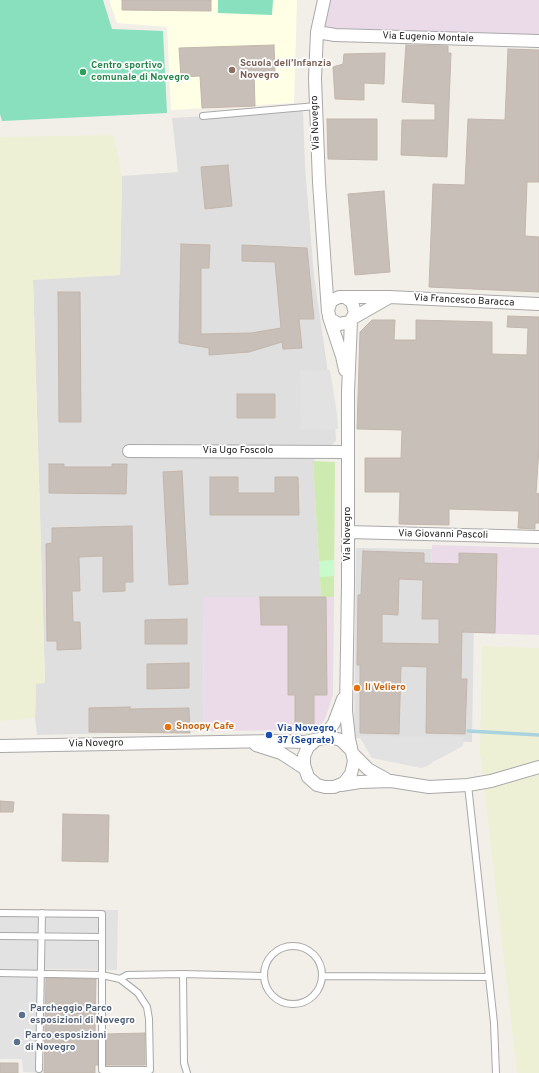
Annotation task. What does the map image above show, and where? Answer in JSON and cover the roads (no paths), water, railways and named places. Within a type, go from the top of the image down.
[{"type":"street","name":"Via Novegro","points":[[324,0],[317,32],[315,53],[316,106],[324,248],[329,314],[342,356],[348,389]]},
{"type":"street","name":"Via Eugenio Montale","points":[[317,32],[336,35],[539,41]]},
{"type":"street","name":"Via Novegro","points":[[324,248],[331,282],[343,297]]},
{"type":"street","name":"Via Francesco Baracca","points":[[343,297],[389,297],[539,304]]},
{"type":"street","points":[[352,319],[355,313],[354,306],[351,301],[343,297],[331,301],[329,314],[333,321],[339,324],[345,324],[389,297]]},
{"type":"street","name":"Via Novegro","points":[[347,680],[338,714],[328,733],[308,747],[305,754],[304,768],[308,777],[317,785],[329,788],[340,785],[349,778],[353,771],[352,752],[346,720],[347,680],[348,532],[347,452],[348,389],[352,319]]},
{"type":"street","name":"Via Ugo Foscolo","points":[[129,450],[347,452]]},
{"type":"street","name":"Via Giovanni Pascoli","points":[[348,532],[539,537]]},
{"type":"street","name":"Via Novegro","points":[[0,746],[241,743],[339,739],[352,752]]},
{"type":"street","name":"Via Novegro","points":[[241,743],[275,750],[295,761],[304,768]]},
{"type":"street","points":[[352,752],[370,772],[391,781]]},
{"type":"street","points":[[340,785],[360,782],[391,781],[429,786],[468,784],[491,781],[539,767]]},
{"type":"lane","points":[[203,116],[316,106]]},
{"type":"lane","points":[[468,784],[489,977],[496,1073]]},
{"type":"lane","points":[[0,912],[102,914],[102,937],[102,975],[102,1070],[150,1070],[149,1019],[147,1007],[138,993],[120,979],[102,975],[0,973]]},
{"type":"lane","points":[[39,1069],[42,913]]},
{"type":"lane","points":[[0,936],[102,937]]},
{"type":"lane","points":[[293,945],[310,951],[317,958],[321,966],[322,976],[320,985],[315,994],[307,1000],[293,1004],[279,1000],[271,994],[266,986],[263,976],[268,958],[284,947],[293,945]]},
{"type":"lane","points":[[120,979],[127,975],[183,974],[263,976]]},
{"type":"lane","points":[[183,974],[184,1063],[187,1073]]},
{"type":"lane","points":[[322,976],[489,977]]},
{"type":"waterway","points":[[468,731],[539,735]]},
{"type":"place","name":"Scuola dell’Infanzia Novegro","points":[[232,70]]},
{"type":"place","name":"Centro sportivo comunale di Novegro","points":[[83,72]]},
{"type":"place","name":"Il Veliero","points":[[357,688]]},
{"type":"place","name":"Snoopy Cafe","points":[[168,727]]},
{"type":"place","name":"Via Novegro, 37 (Segrate)","points":[[269,735]]},
{"type":"place","name":"Parcheggio Parco esposizioni di Novegro","points":[[22,1015]]},
{"type":"place","name":"Parco esposizioni di Novegro","points":[[17,1042]]}]
